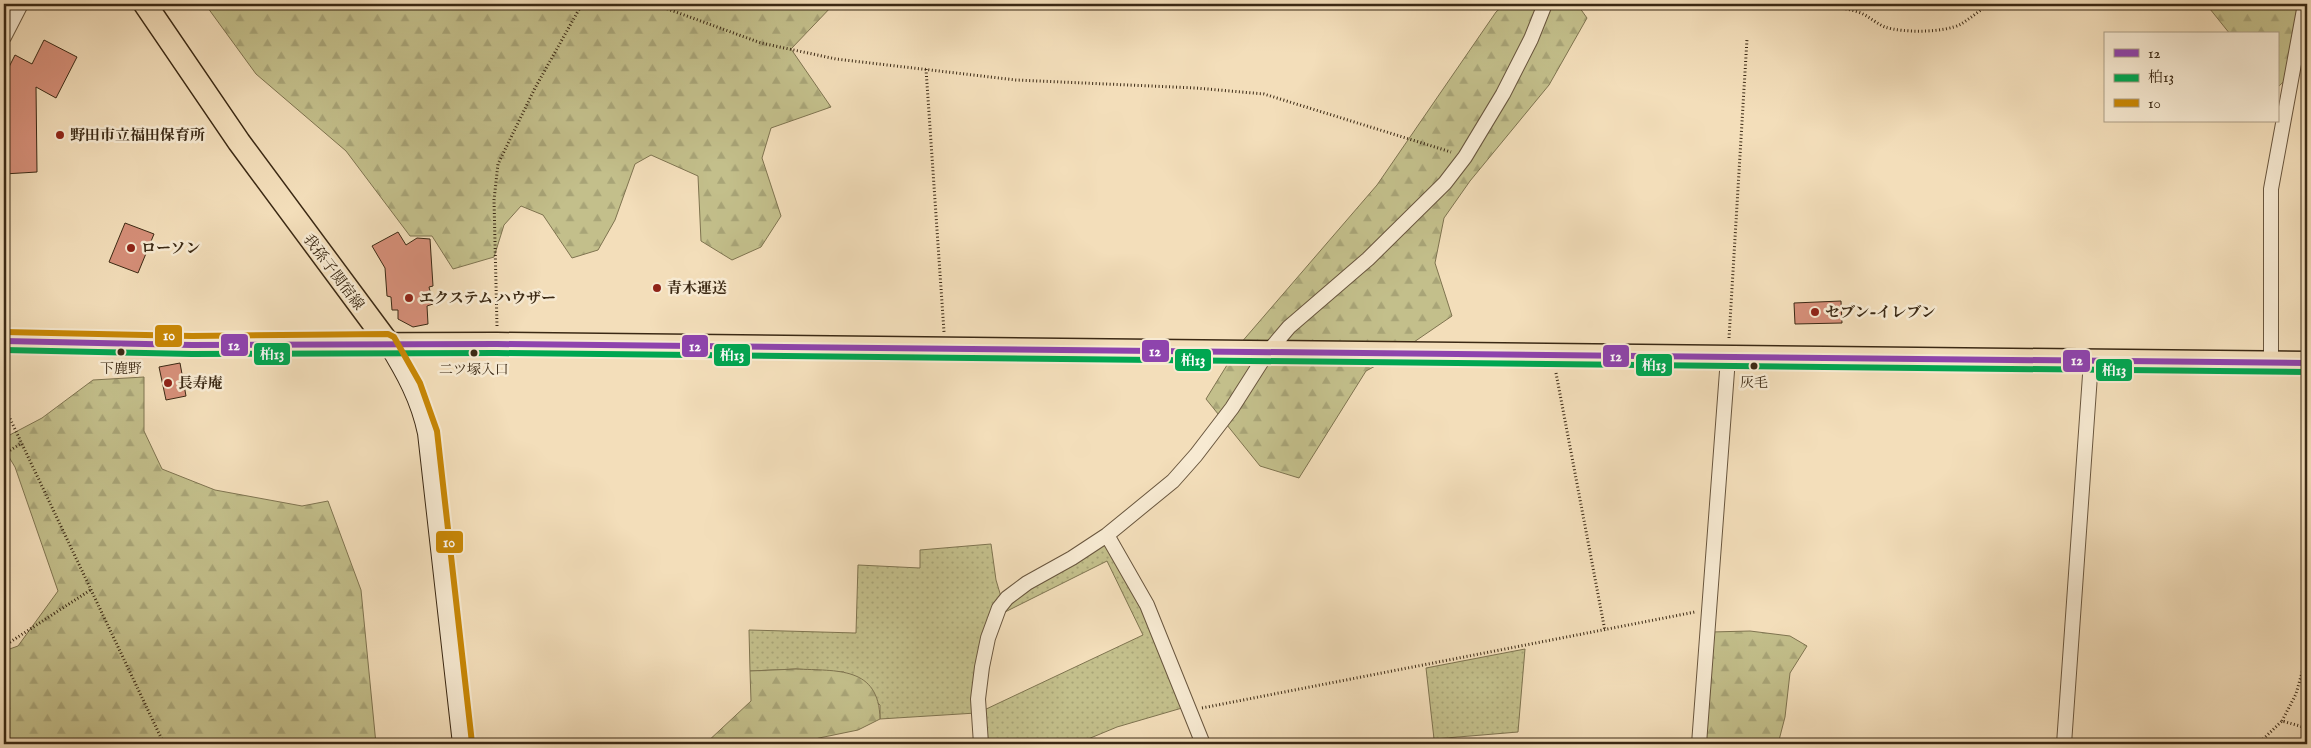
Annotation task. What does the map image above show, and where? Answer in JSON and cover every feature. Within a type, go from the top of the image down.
[{"type":"main road","name":"我孫子関宿線","points":[[145,4],[245,150],[388,343]]},
{"type":"main road","points":[[4,341],[192,344],[497,344],[2307,363]]},
{"type":"street","points":[[4,37],[21,4]]},
{"type":"street","points":[[981,744],[978,699],[982,667],[988,638],[999,608],[1007,598],[1027,583],[1072,558],[1107,535],[1172,481],[1196,455],[1232,408],[1267,352],[1289,327],[1368,259],[1445,184],[1465,157],[1503,94],[1531,39],[1545,4]]},
{"type":"street","points":[[2270,363],[2271,189],[2305,4]]},
{"type":"street","points":[[388,343],[403,367],[418,398],[428,433],[463,744]]},
{"type":"street","points":[[1699,744],[1728,358]]},
{"type":"street","points":[[2064,744],[2091,361]]},
{"type":"street","points":[[1107,535],[1147,605],[1204,744]]},
{"type":"path","points":[[497,344],[494,200],[498,164],[535,88],[582,4]]},
{"type":"path","points":[[654,4],[761,43],[836,59],[1016,80],[1196,88],[1264,94],[1465,157]]},
{"type":"path","points":[[1804,4],[1836,5],[1864,14],[1883,26],[1900,31],[1940,30],[1960,24],[1990,4]]},
{"type":"path","points":[[1728,358],[1747,39]]},
{"type":"path","points":[[926,69],[946,350]]},
{"type":"path","points":[[1553,356],[1605,631]]},
{"type":"path","points":[[4,406],[164,744]]},
{"type":"path","points":[[4,454],[22,444]]},
{"type":"path","points":[[4,646],[92,589]]},
{"type":"path","points":[[1190,710],[1709,610]]},
{"type":"path","points":[[2258,744],[2282,721],[2296,694],[2307,655]]},
{"type":"path","points":[[2282,721],[2307,728]]},
{"type":"green space","points":[[205,4],[834,4],[791,49],[831,107],[771,128],[762,158],[781,216],[761,247],[732,260],[701,241],[698,176],[651,155],[635,164],[615,220],[598,250],[572,258],[543,215],[521,206],[504,225],[494,257],[453,269],[432,236],[410,236],[346,151],[256,74]]},
{"type":"green space","points":[[1505,4],[1577,4],[1587,18],[1549,85],[1470,181],[1444,218],[1435,263],[1452,316],[1392,357],[1366,371],[1299,478],[1260,466],[1206,399],[1240,344],[1377,185],[1496,12]]},
{"type":"green space","points":[[2206,4],[2307,4],[2307,59],[2278,87],[2278,32],[2228,32]]},
{"type":"green space","points":[[144,377],[144,431],[162,469],[215,490],[302,506],[328,501],[361,590],[376,744],[4,744],[4,651],[18,646],[58,591],[15,467],[4,449],[4,438],[42,418],[93,380]]},
{"type":"green space","points":[[1104,541],[1142,604],[1182,708],[1117,727],[1076,744],[986,744],[982,711],[1143,635],[1107,561],[1001,614],[1009,602]]},
{"type":"green space","points":[[991,544],[996,580],[1002,600],[976,713],[880,719],[880,705],[844,672],[796,669],[750,671],[749,630],[856,633],[858,565],[920,568],[920,550]]},
{"type":"green space","points":[[1750,631],[1790,636],[1807,646],[1790,673],[1785,717],[1778,744],[1703,744],[1711,632]]},
{"type":"green space","points":[[1525,649],[1518,732],[1434,739],[1426,668]]},
{"type":"green space","points":[[796,669],[840,672],[864,680],[872,689],[878,702],[880,719],[858,730],[799,744],[705,744],[751,701],[750,671]]},
{"type":"building","points":[[44,40],[77,57],[56,98],[36,87],[37,172],[4,174],[4,77],[15,55],[32,64]]},
{"type":"building","name":"ローソン","points":[[125,223],[154,234],[138,273],[109,262]]},
{"type":"building","points":[[398,232],[406,245],[417,238],[430,239],[433,286],[429,287],[433,304],[427,306],[428,324],[413,327],[398,319],[398,310],[392,310],[391,297],[387,296],[385,268],[372,246]]},
{"type":"building","points":[[1841,301],[1842,323],[1795,324],[1794,303]]},
{"type":"building","points":[[180,363],[186,396],[166,400],[159,367]]},
{"type":"transit line","name":"10","points":[[4,332],[192,336],[388,334],[394,337],[420,383],[437,431],[472,743]]},
{"type":"transit line","name":"12","points":[[4,341],[192,345],[497,344],[2307,363]]},
{"type":"transit line","name":"柏13","points":[[4,350],[192,354],[497,353],[2307,372]]},
{"type":"place","name":"野田市立福田保育所","points":[[60,135]]},
{"type":"place","name":"ローソン","points":[[131,248]]},
{"type":"place","name":"青木運送","points":[[657,288]]},
{"type":"place","name":"エクステム ハウザー","points":[[409,298]]},
{"type":"place","name":"セブン-イレブン","points":[[1815,312]]},
{"type":"place","name":"下鹿野","points":[[121,352]]},
{"type":"place","name":"二ツ塚入口","points":[[474,353]]},
{"type":"place","name":"灰毛","points":[[1754,366]]},
{"type":"place","name":"長寿庵","points":[[168,383]]}]
